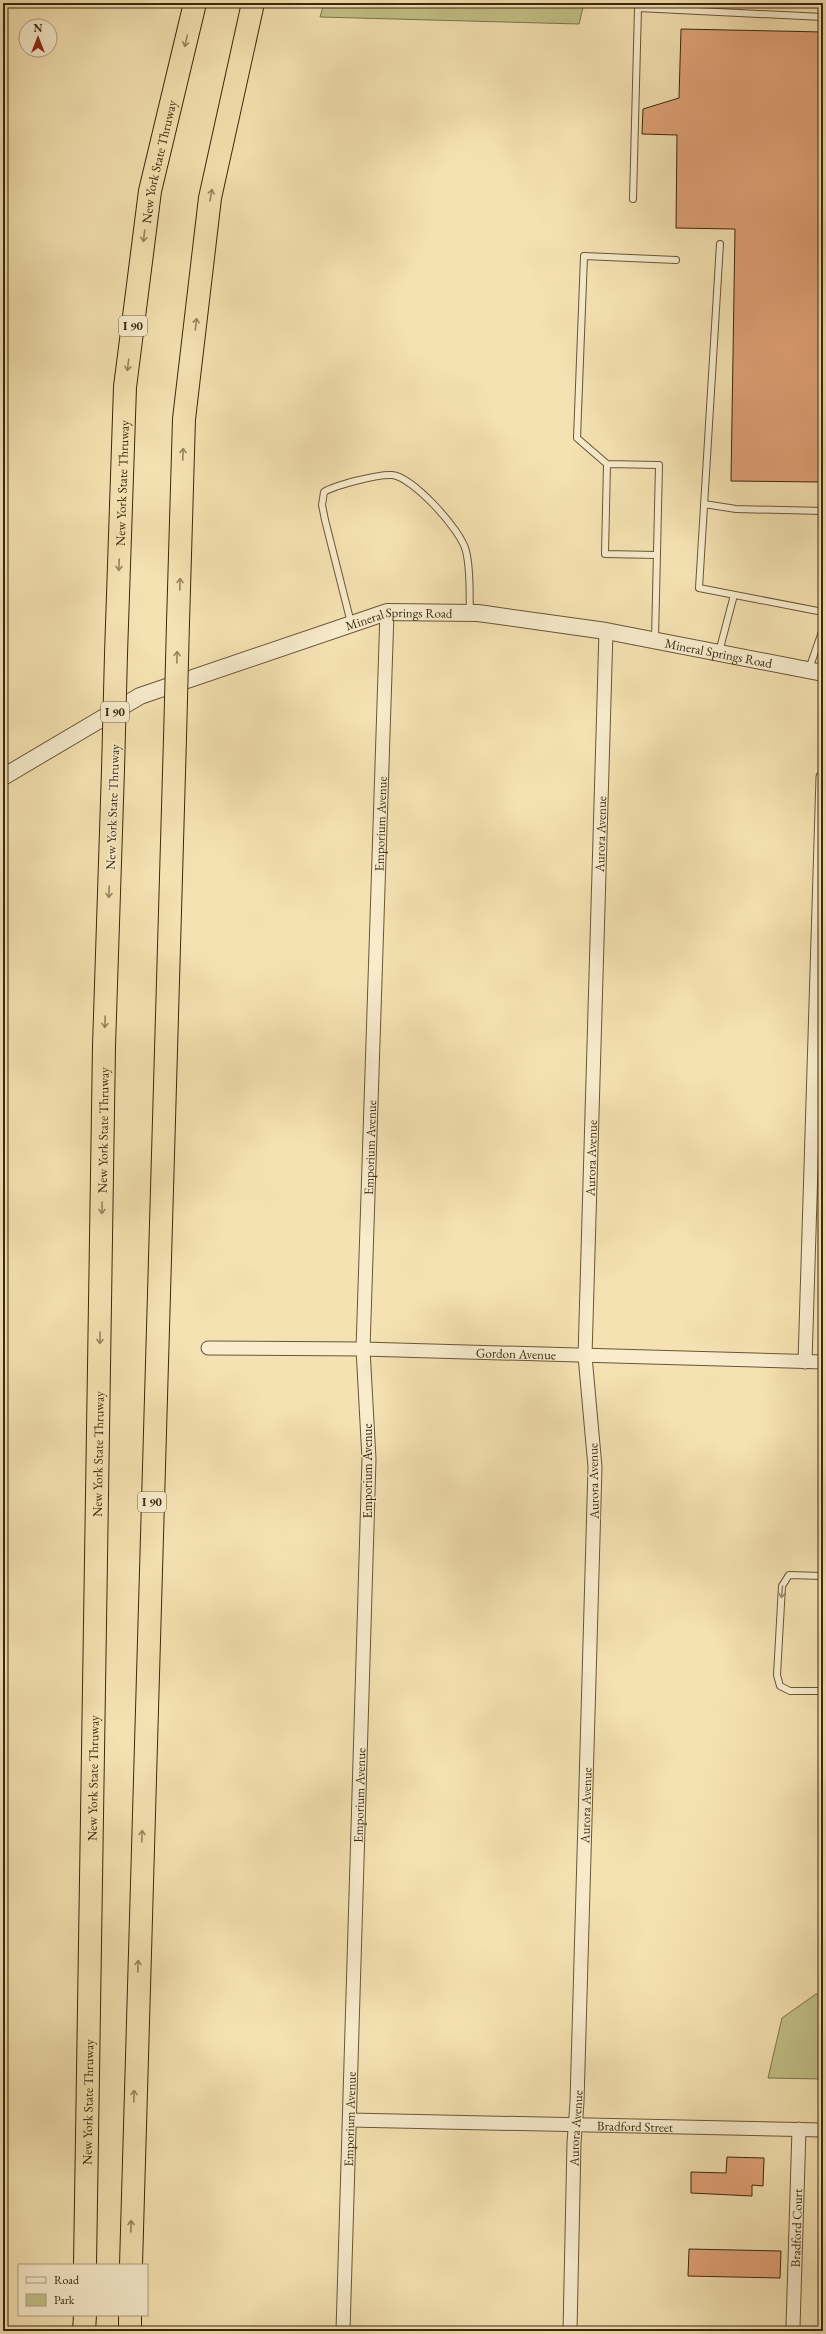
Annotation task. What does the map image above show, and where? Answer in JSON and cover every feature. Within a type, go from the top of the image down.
[{"type":"highway","name":"New York State Thruway","points":[[85,2264],[104,1046],[125,387],[150,191],[195,3]]},
{"type":"highway","name":"I 90","points":[[131,2264],[184,419],[209,206],[253,3]]},
{"type":"highway","points":[[84,2331],[85,2316]]},
{"type":"highway","points":[[130,2316],[130,2331]]},
{"type":"street","name":"Mineral Springs Road","points":[[3,777],[140,696],[387,612],[470,613],[606,631],[816,672]]},
{"type":"street","name":"Emporium Avenue","points":[[343,2331],[369,1459],[363,1348],[387,612]]},
{"type":"street","name":"Aurora Avenue","points":[[570,2331],[595,1467],[585,1356],[606,631]]},
{"type":"street","points":[[805,1362],[823,777]]},
{"type":"street","name":"Gordon Avenue","points":[[208,1348],[363,1348],[585,1356],[823,1362]]},
{"type":"street","name":"Bradford Street","points":[[350,2120],[823,2130]]},
{"type":"street","name":"Bradford Court","points":[[793,2327],[799,2129]]},
{"type":"lane","points":[[633,199],[638,8],[823,17]]},
{"type":"lane","points":[[720,244],[698,588],[823,612]]},
{"type":"lane","points":[[655,641],[659,465],[608,464],[577,438],[584,256],[676,260]]},
{"type":"lane","points":[[608,464],[605,554],[657,554]]},
{"type":"lane","points":[[352,624],[325,520],[322,505],[324,492],[333,486],[391,474],[402,477],[414,487],[452,523],[458,533],[466,551],[470,613]]},
{"type":"lane","points":[[704,504],[736,508],[823,511]]},
{"type":"lane","points":[[719,653],[734,595]]},
{"type":"lane","points":[[816,672],[823,629]]},
{"type":"lane","points":[[823,1576],[789,1575],[782,1586],[777,1675],[780,1686],[790,1691],[820,1692],[823,1688]]},
{"type":"green space","points":[[324,3],[584,3],[579,24],[320,17]]},
{"type":"green space","points":[[816,1994],[823,1994],[823,2079],[768,2078],[782,2018]]},
{"type":"building","points":[[681,29],[823,32],[823,333],[820,482],[731,481],[735,229],[676,228],[677,135],[642,134],[643,109],[679,98]]},
{"type":"building","points":[[727,2157],[764,2158],[763,2186],[752,2185],[752,2196],[691,2193],[691,2172],[726,2173]]},
{"type":"building","points":[[689,2249],[781,2251],[780,2278],[688,2276]]}]
